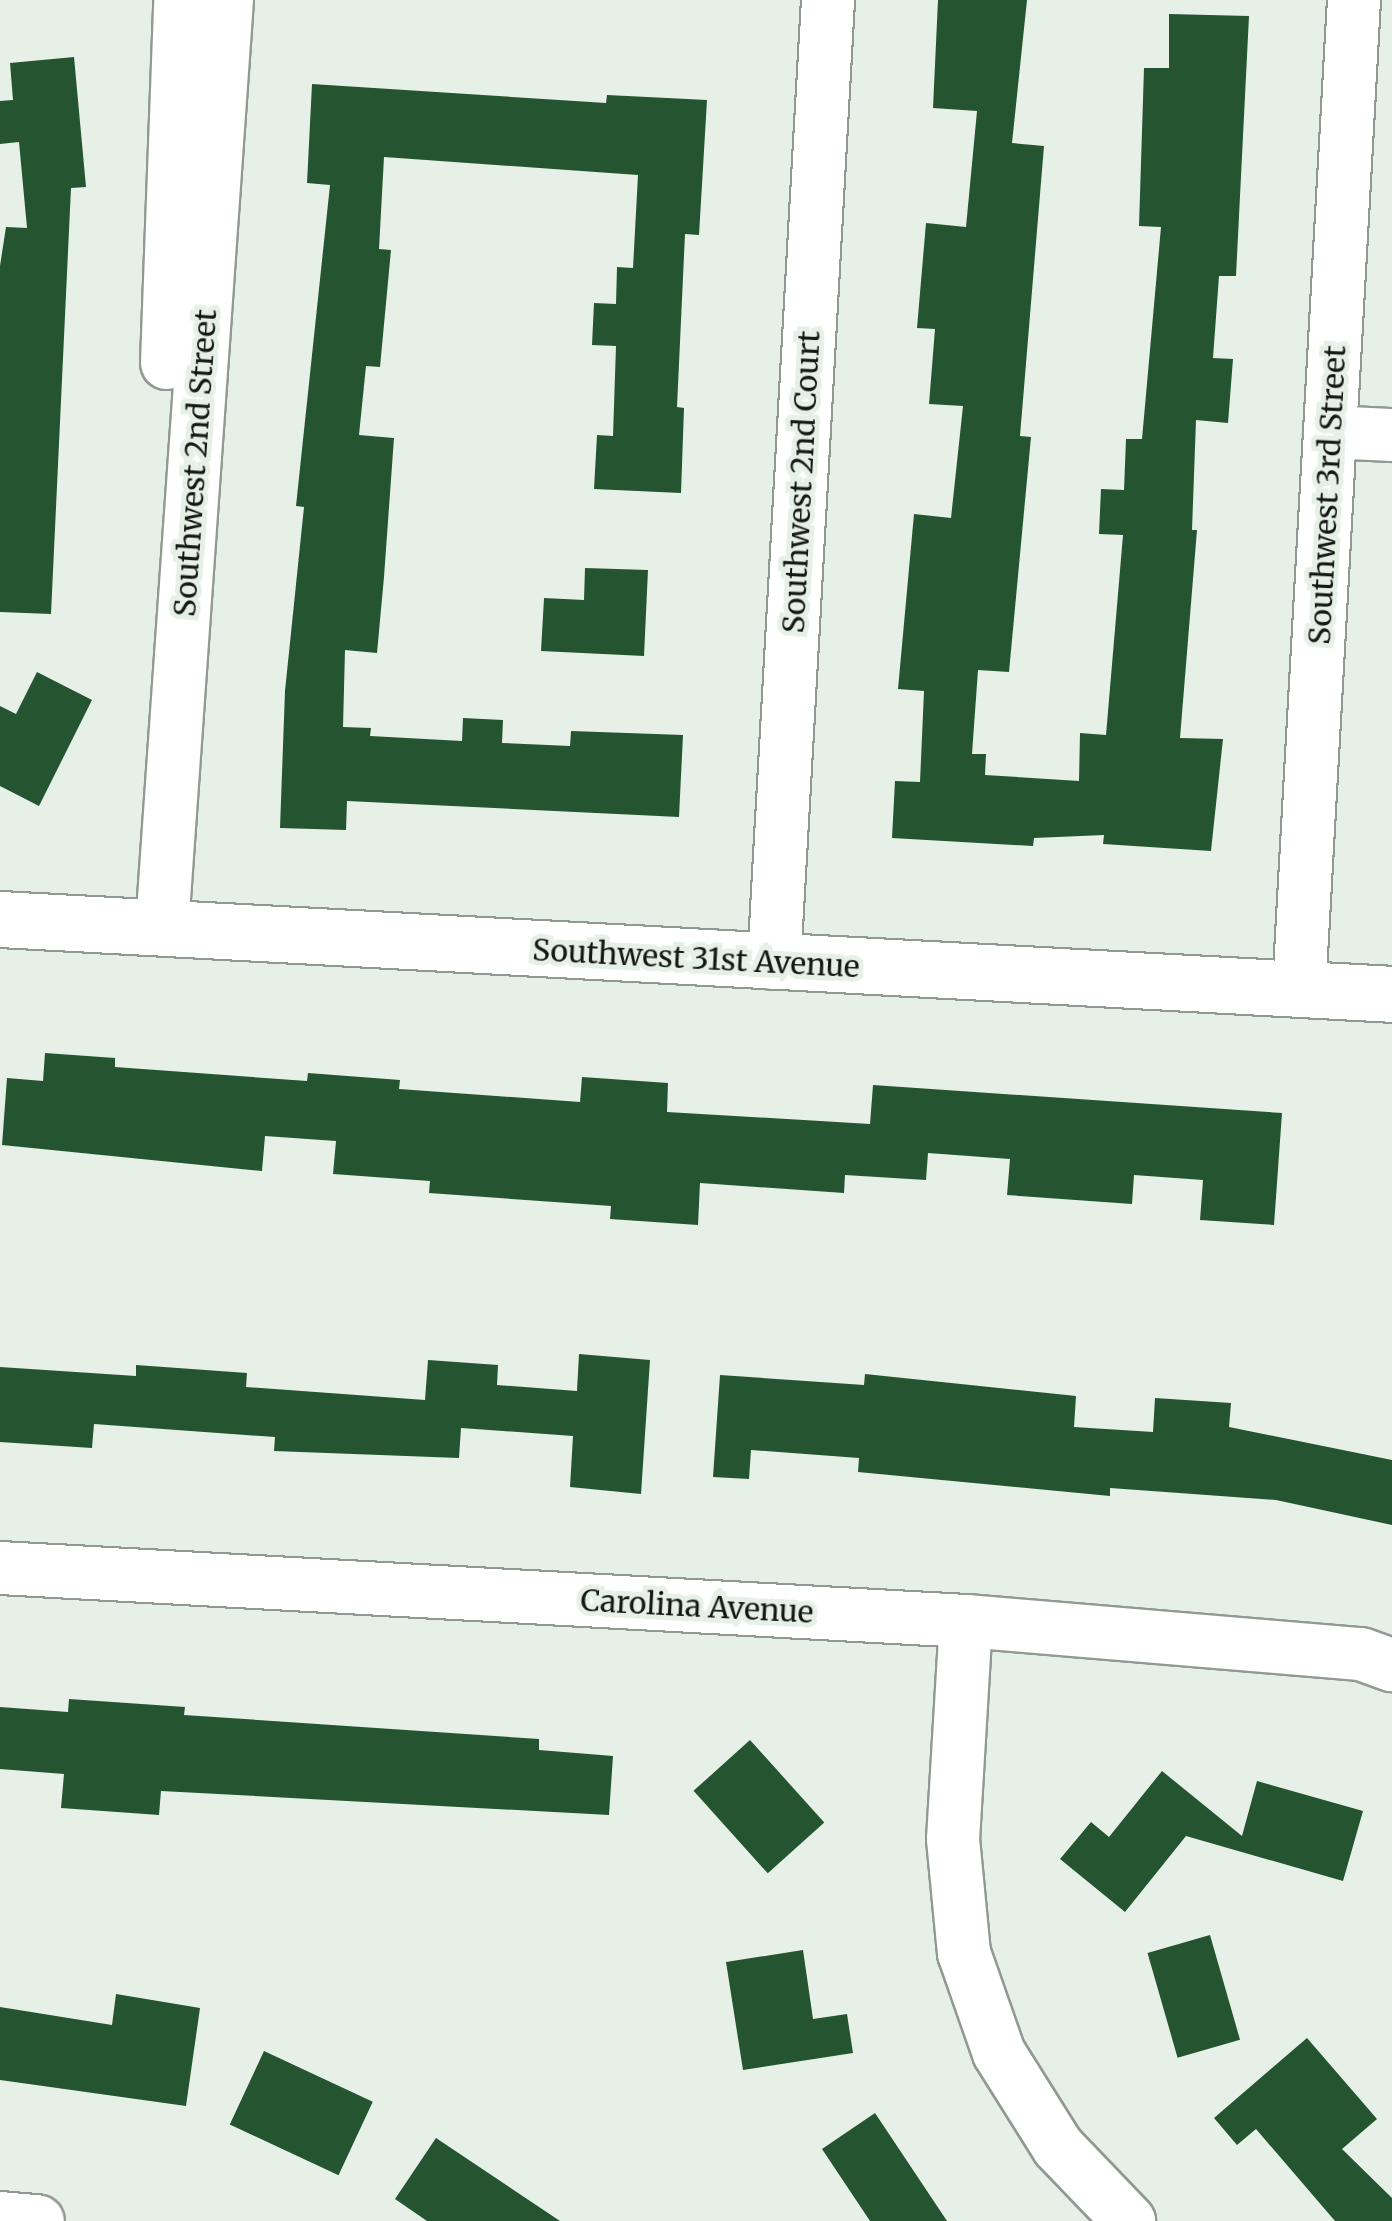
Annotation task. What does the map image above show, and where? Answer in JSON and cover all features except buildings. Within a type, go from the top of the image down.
[{"type":"main road","name":"Southwest 31st Avenue","points":[[0,919],[1392,994]]},
{"type":"street","name":"Southwest 2nd Street","points":[[147,926],[180,0]]},
{"type":"street","name":"Southwest 2nd Street","points":[[147,926],[227,0]]},
{"type":"street","name":"Southwest 2nd Court","points":[[774,963],[828,0]]},
{"type":"street","name":"Southwest 3rd Street","points":[[1299,990],[1354,0]]},
{"type":"street","points":[[1330,432],[1392,435]]},
{"type":"street","name":"Carolina Avenue","points":[[0,1568],[966,1620],[1362,1654],[1392,1666]]},
{"type":"street","points":[[966,1620],[952,1839],[964,1954],[999,2053],[1058,2147],[1129,2221]]},
{"type":"street","points":[[0,2218],[38,2221]]}]
